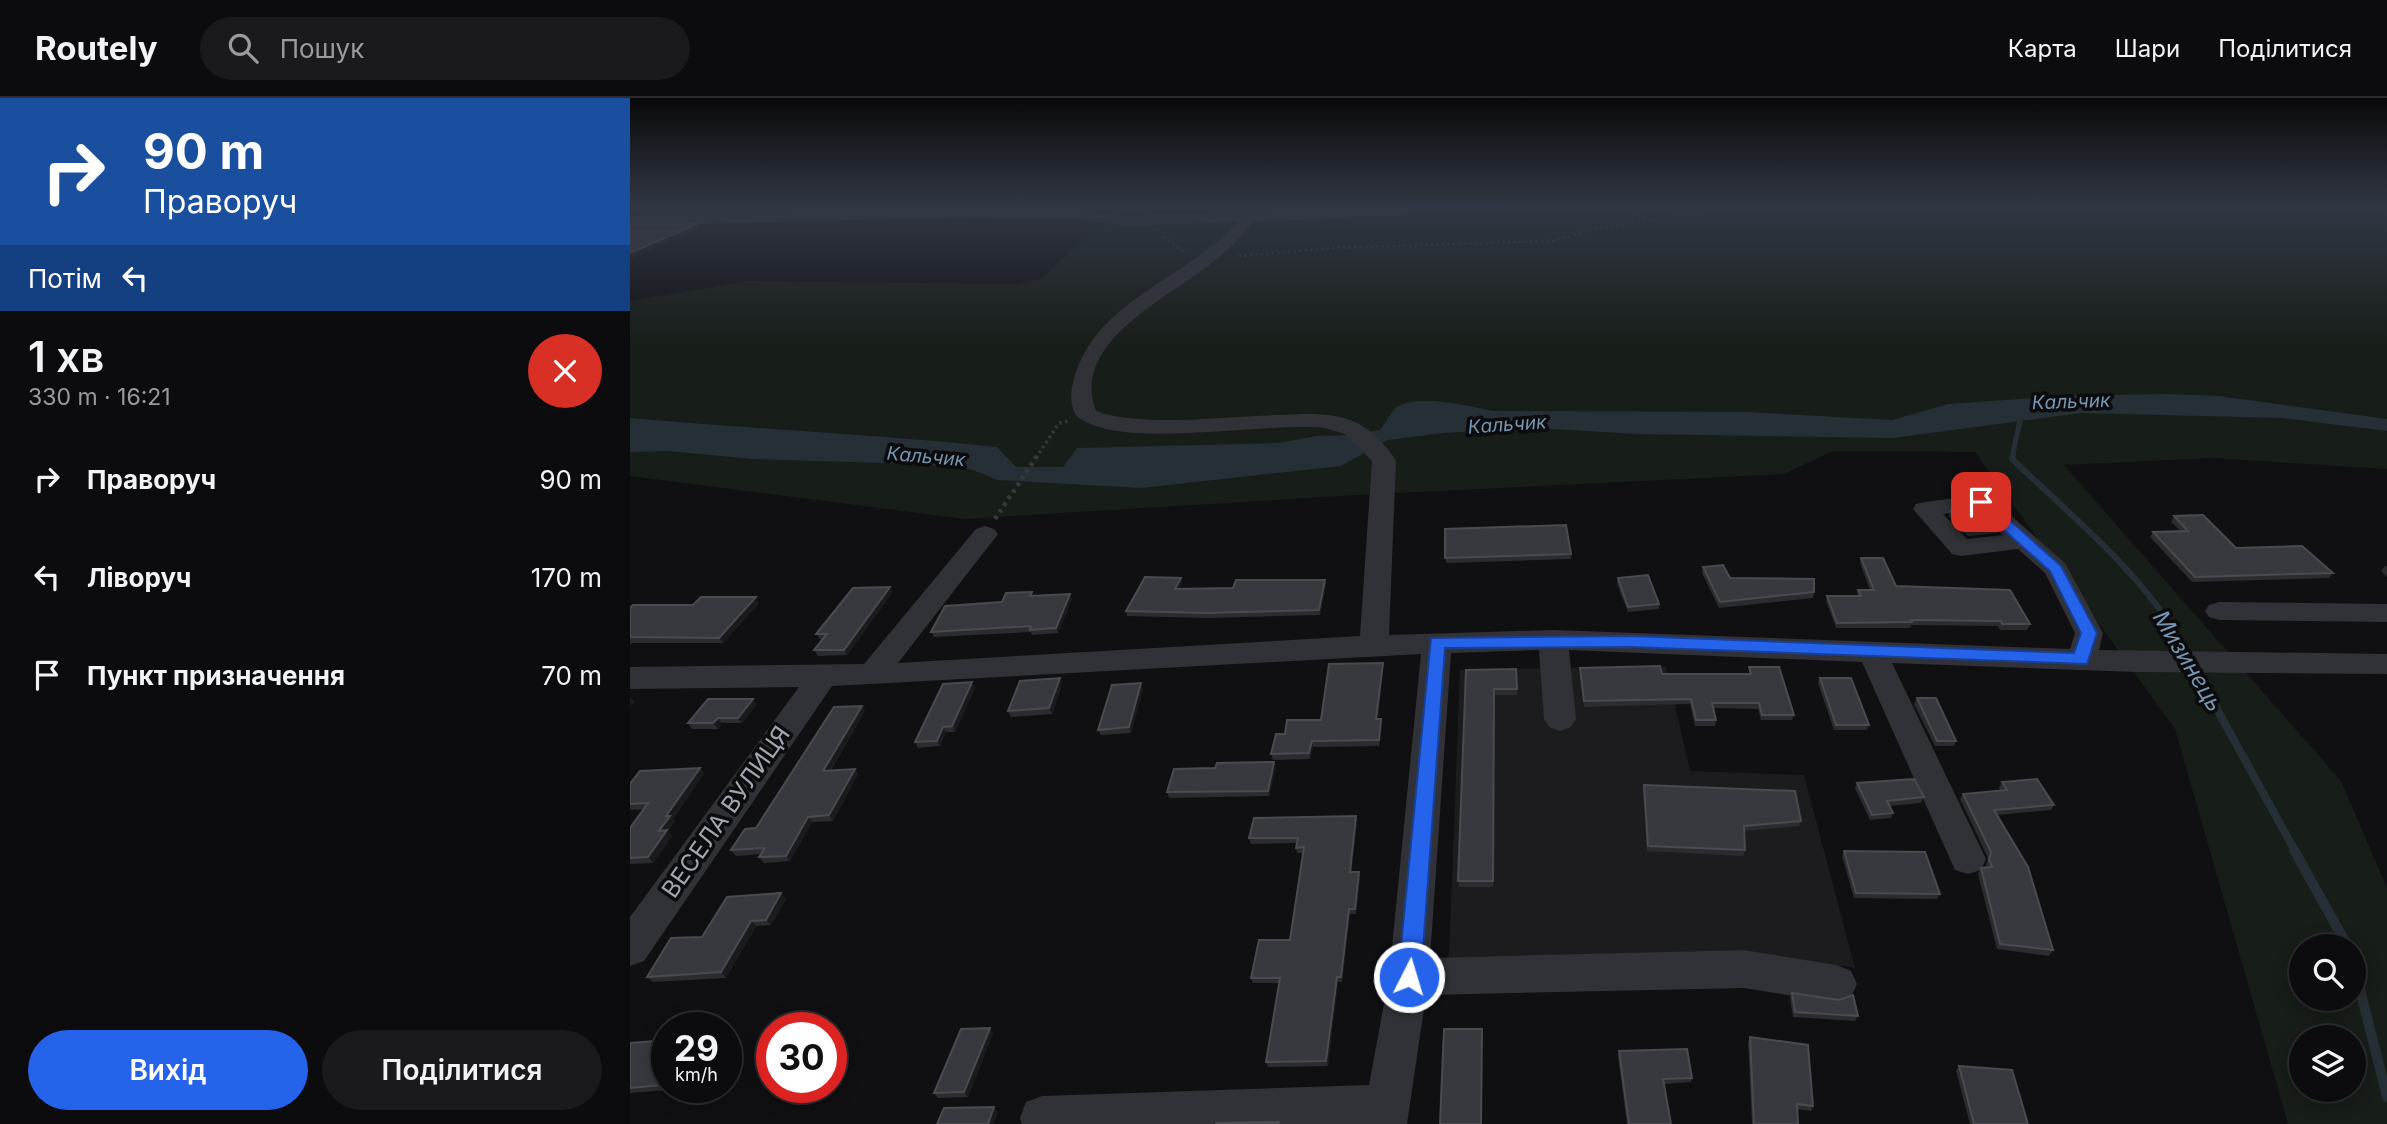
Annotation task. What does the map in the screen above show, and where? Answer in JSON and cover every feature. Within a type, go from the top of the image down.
[{"type":"street","points":[[1210,254],[1160,289],[1110,330],[1089,359],[1079,399],[1087,415],[1111,424],[1132,426],[1310,420],[1337,422],[1357,429],[1384,460],[1374,645]]},
{"type":"street","points":[[872,675],[985,534]]},
{"type":"street","points":[[2024,540],[2056,569],[2089,633],[2081,660]]},
{"type":"street","points":[[2219,611],[2387,613]]},
{"type":"street","points":[[630,678],[872,675],[1374,645],[1553,640],[2137,662],[2387,664]]},
{"type":"street","points":[[1553,640],[1560,719]]},
{"type":"street","points":[[1042,1118],[1386,1115],[1409,977],[1437,642]]},
{"type":"street","points":[[1873,653],[1968,859]]},
{"type":"street","name":"ВЕСЕЛА ВУЛИЦЯ","points":[[630,948],[822,677]]},
{"type":"street","points":[[1409,977],[1744,969],[1838,984]]},
{"type":"path","points":[[1200,263],[1226,257],[1263,254]]},
{"type":"path","points":[[985,534],[1059,423]]},
{"type":"shaded area","points":[[1067,254],[2387,254],[2387,469],[2212,458],[2064,465],[2341,781],[2387,888],[2387,1124],[2288,1124],[2175,729],[1975,452],[1833,451],[1784,474],[1356,495],[965,519],[630,476],[630,301],[748,281],[1015,284],[1041,279]]},
{"type":"shaded area","points":[[1666,666],[1690,771],[1804,775],[1855,968],[1744,950],[1449,958],[1460,670]]},
{"type":"water","name":"Кальчик","points":[[2061,396],[2219,396],[2387,419],[2387,431],[2283,418],[2082,413],[1893,438],[1638,434],[1536,428],[1443,433],[1388,440],[1341,466],[1141,488],[998,480],[970,469],[916,464],[752,459],[669,451],[630,452],[630,418],[997,447],[1016,467],[1063,467],[1077,448],[1278,443],[1316,436],[1353,435],[1380,430],[1397,407],[1418,401],[1444,402],[1493,411],[1747,412],[1892,420],[1948,404]]},
{"type":"building","points":[[1976,508],[1999,528],[1970,531],[1950,511]]},
{"type":"building","points":[[2203,515],[2236,548],[2302,546],[2333,573],[2195,577],[2153,532],[2188,531],[2174,516]]},
{"type":"building","points":[[1566,525],[1571,554],[1445,558],[1445,529]]},
{"type":"building","points":[[1861,558],[1883,558],[1896,586],[2010,590],[2030,624],[1911,620],[1912,622],[1837,623],[1827,596],[1861,596],[1858,590],[1874,590]]},
{"type":"building","points":[[1723,565],[1730,578],[1814,579],[1814,592],[1720,602],[1703,567]]},
{"type":"building","points":[[1648,575],[1659,604],[1628,607],[1618,578]]},
{"type":"building","points":[[1145,577],[1181,578],[1175,589],[1233,588],[1236,580],[1325,580],[1319,610],[1206,613],[1126,611]]},
{"type":"building","points":[[890,587],[844,650],[814,650],[827,634],[816,634],[853,588]]},
{"type":"building","points":[[1032,592],[1030,596],[1070,594],[1056,628],[1030,630],[1031,626],[931,632],[945,606],[1002,602],[1006,593]]},
{"type":"building","points":[[701,597],[756,597],[719,638],[630,637],[630,608],[633,605],[693,605]]},
{"type":"building","points":[[1383,663],[1376,719],[1381,719],[1379,740],[1312,741],[1309,753],[1271,754],[1276,734],[1285,734],[1287,720],[1321,720],[1329,664]]},
{"type":"building","points":[[1660,666],[1662,674],[1751,674],[1749,667],[1779,667],[1794,715],[1762,715],[1759,703],[1712,703],[1716,720],[1696,720],[1691,699],[1584,701],[1580,668]]},
{"type":"building","points":[[1516,669],[1517,689],[1494,689],[1493,881],[1458,881],[1466,670]]},
{"type":"building","points":[[1060,678],[1049,708],[1008,711],[1020,681]]},
{"type":"building","points":[[1820,678],[1851,678],[1869,725],[1836,725]]},
{"type":"building","points":[[972,682],[952,726],[943,727],[937,741],[915,742],[943,684]]},
{"type":"building","points":[[1141,683],[1129,727],[1098,730],[1112,685]]},
{"type":"building","points":[[1917,698],[1936,698],[1956,741],[1937,741]]},
{"type":"building","points":[[708,699],[753,699],[738,718],[718,718],[713,723],[688,723]]},
{"type":"building","points":[[862,706],[823,771],[855,769],[829,815],[808,817],[786,856],[759,857],[765,848],[731,850],[745,829],[756,828],[834,707]]},
{"type":"building","points":[[1274,762],[1268,791],[1167,792],[1174,769],[1215,768],[1217,763]]},
{"type":"building","points":[[700,768],[666,816],[670,816],[659,831],[667,830],[648,857],[630,858],[630,828],[648,803],[630,804],[630,784],[640,771]]},
{"type":"building","points":[[1914,779],[1924,797],[1887,801],[1893,813],[1872,815],[1857,783]]},
{"type":"building","points":[[2037,779],[2054,805],[1994,810],[2028,867],[2053,950],[2000,944],[1981,868],[1992,867],[1989,860],[1991,852],[1963,794],[2007,790],[2002,782]]},
{"type":"building","points":[[1644,785],[1795,791],[1801,821],[1744,826],[1745,850],[1648,846]]},
{"type":"building","points":[[1356,816],[1350,872],[1359,872],[1355,909],[1349,909],[1341,977],[1337,977],[1326,1061],[1266,1062],[1280,978],[1251,978],[1259,940],[1290,940],[1304,847],[1296,848],[1298,838],[1249,838],[1254,818]]},
{"type":"building","points":[[1844,851],[1925,852],[1940,894],[1856,893]]},
{"type":"building","points":[[781,893],[766,920],[751,921],[721,972],[647,977],[671,938],[702,937],[727,897]]},
{"type":"building","points":[[1792,993],[1839,1000],[1853,995],[1858,1016],[1795,1012]]},
{"type":"building","points":[[990,1028],[964,1092],[934,1093],[961,1029]]},
{"type":"building","points":[[1444,1029],[1482,1029],[1481,1124],[1440,1124]]},
{"type":"building","points":[[1750,1037],[1808,1045],[1813,1106],[1797,1104],[1798,1124],[1754,1124]]},
{"type":"building","points":[[651,1041],[651,1086],[630,1088],[630,1043]]},
{"type":"building","points":[[1687,1049],[1692,1078],[1663,1079],[1671,1124],[1629,1124],[1619,1051]]},
{"type":"building","points":[[1959,1066],[2012,1070],[2028,1124],[1974,1124]]},
{"type":"building","points":[[994,1107],[988,1124],[937,1124],[944,1108]]},
{"type":"building","points":[[1279,1122],[1278,1124],[1216,1124],[1216,1123]]},
{"type":"waterway","name":"Мизинець","points":[[2012,458],[2022,412]]},
{"type":"waterway","name":"Мизинець","points":[[2013,456],[2012,459],[2122,565],[2161,611],[2175,633]]},
{"type":"waterway","name":"Мизинець","points":[[2174,631],[2295,851]]},
{"type":"waterway","name":"Мизинець","points":[[2294,850],[2341,934]]},
{"type":"waterway","name":"Мизинець","points":[[2365,1011],[2387,1097]]},
{"type":"route","points":[[1409,977],[1437,642],[1631,641],[2081,660],[2089,633],[2056,569],[1981,502]]}]
